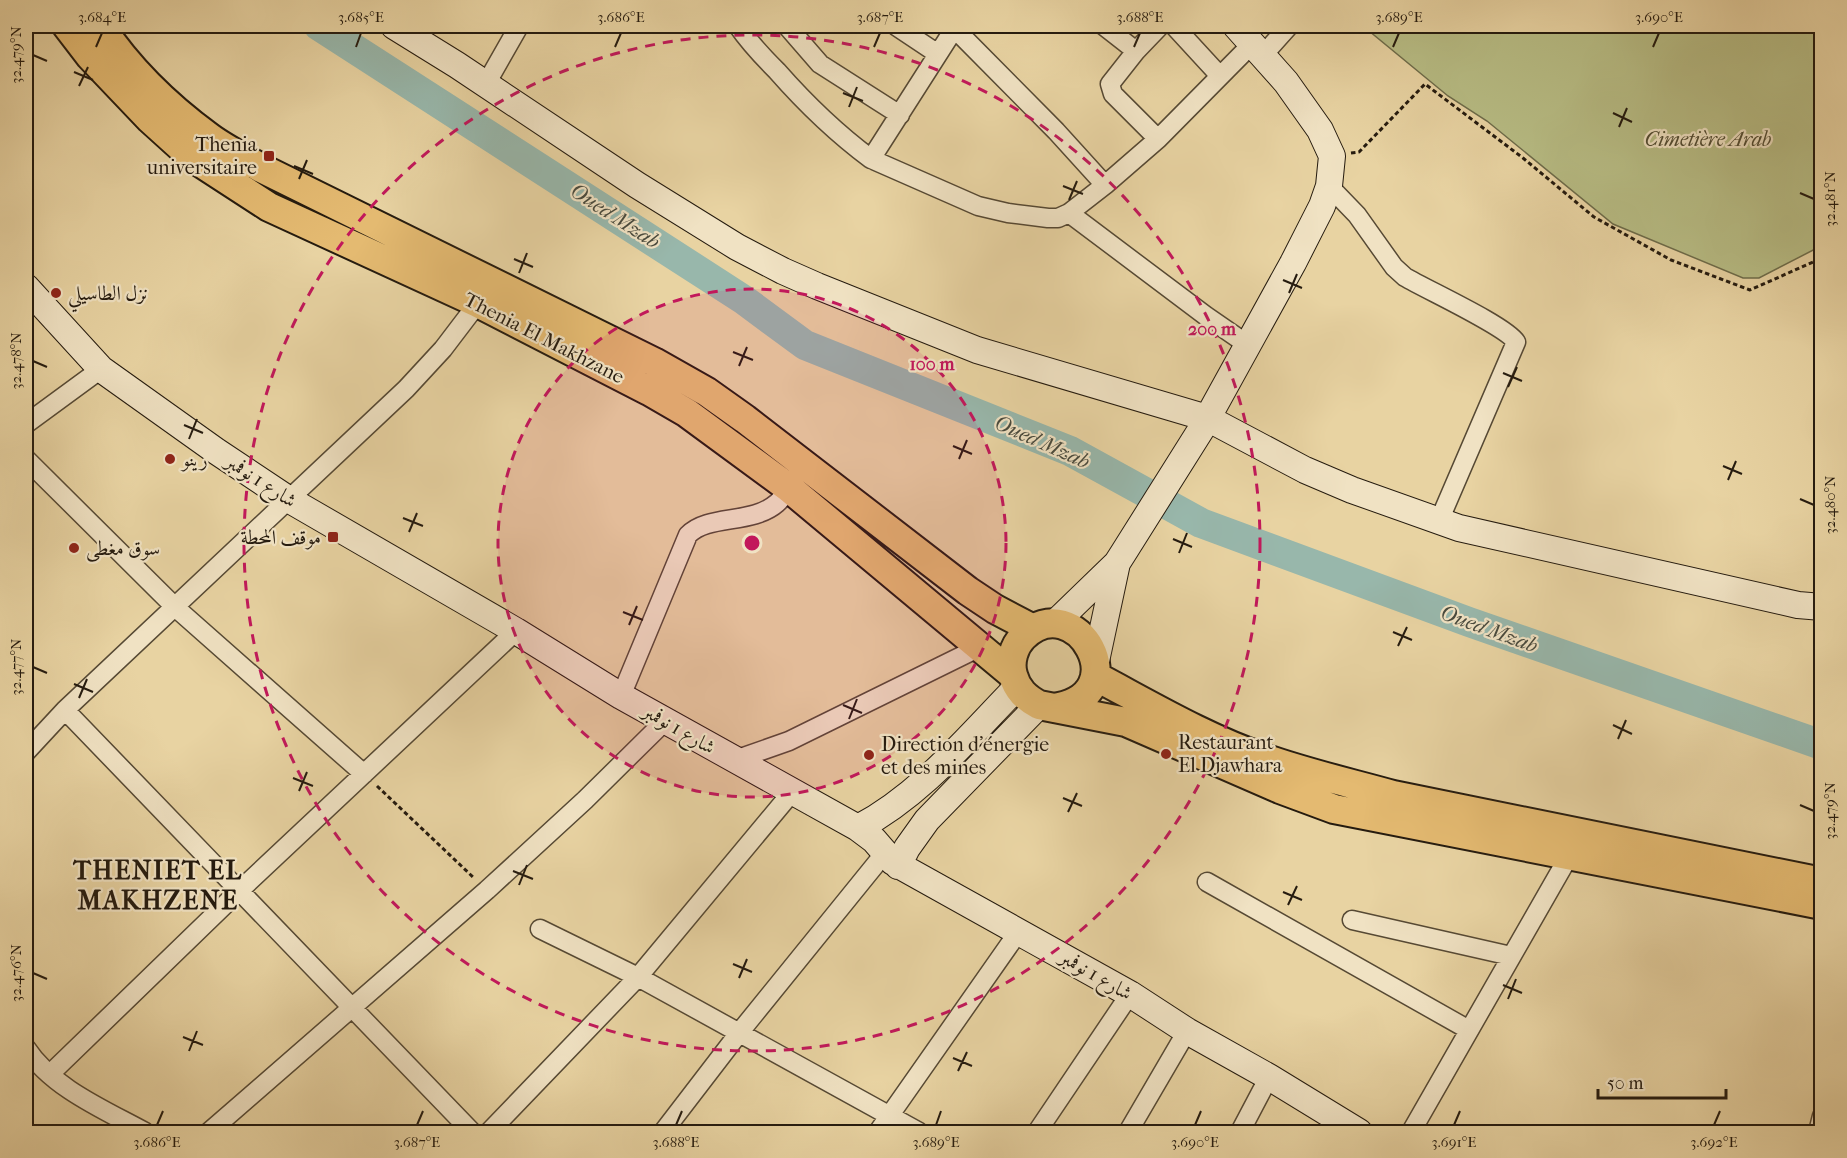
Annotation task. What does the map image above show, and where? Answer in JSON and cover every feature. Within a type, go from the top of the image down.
[{"type":"main road","name":"Thenia El Makhzane","points":[[67,26],[100,42],[150,119],[192,157],[269,207],[478,303],[687,413],[789,488],[980,647],[1015,680]]},
{"type":"main road","points":[[394,26],[486,84],[637,185],[737,247],[783,271],[977,350],[1205,423],[1352,490],[1459,528],[1798,605],[1821,607]]},
{"type":"main road","points":[[100,42],[162,99],[210,138],[261,168],[654,362],[707,392],[968,591],[995,609],[1043,627],[1071,628],[1083,636],[1092,648],[1095,668]]},
{"type":"main road","points":[[1250,42],[1302,102],[1320,130],[1332,156],[1329,186],[1317,216],[1205,423],[1121,557],[1043,627],[1022,638],[1015,648],[1012,661],[1015,680],[1026,698],[1046,707],[1126,722],[1280,789],[1334,809],[1821,904]]},
{"type":"main road","name":"شارع 1 نوفمبر","points":[[26,286],[101,369],[288,499],[516,631],[664,721],[858,828],[874,840],[891,860],[1130,994],[1186,1031],[1269,1077],[1355,1132]]},
{"type":"main road","points":[[891,860],[939,807],[1046,707],[1067,706],[1080,699],[1089,689],[1121,557]]},
{"type":"main road","points":[[1095,668],[1216,739],[1264,758],[1338,780],[1393,795],[1821,882]]},
{"type":"main road","points":[[858,828],[890,810],[917,789],[1015,680]]},
{"type":"main road","points":[[890,810],[916,834]]},
{"type":"street","points":[[486,84],[519,26]]},
{"type":"street","points":[[738,26],[756,50],[805,102],[843,138],[871,159],[990,210],[1058,218],[1069,213],[1105,185],[1158,139],[1250,42],[1289,26]]},
{"type":"street","points":[[787,26],[820,64],[900,115]]},
{"type":"street","points":[[896,26],[938,54]]},
{"type":"street","points":[[1104,26],[1136,51]]},
{"type":"street","points":[[1158,139],[1113,94],[1111,88],[1113,78],[1161,26]]},
{"type":"street","points":[[1174,26],[1220,75]]},
{"type":"street","points":[[871,159],[955,27],[1105,185]]},
{"type":"street","points":[[1329,186],[1357,215],[1394,267],[1405,277],[1494,325],[1510,335],[1516,342],[1439,521]]},
{"type":"street","points":[[1069,213],[1248,345]]},
{"type":"street","points":[[26,752],[65,710],[176,608],[406,389],[443,349],[478,303]]},
{"type":"street","points":[[26,424],[101,369]]},
{"type":"street","points":[[26,459],[176,608],[364,774]]},
{"type":"street","points":[[621,696],[688,535],[695,527],[752,516],[764,511],[777,504],[789,488]]},
{"type":"street","points":[[50,1074],[239,891],[516,631]]},
{"type":"street","points":[[735,760],[789,741],[980,647]]},
{"type":"street","points":[[65,710],[472,1132]]},
{"type":"street","points":[[209,1132],[487,890],[585,800],[664,721]]},
{"type":"street","points":[[489,1132],[638,977],[792,792]]},
{"type":"street","points":[[1411,1132],[1569,856]]},
{"type":"street","points":[[663,1132],[740,1033],[891,860]]},
{"type":"street","points":[[1207,882],[1469,1030]]},
{"type":"street","points":[[1352,920],[1511,956]]},
{"type":"street","points":[[540,929],[638,977],[919,1132]]},
{"type":"street","points":[[878,1132],[1019,931]]},
{"type":"street","points":[[1037,1132],[1130,994]]},
{"type":"street","points":[[1128,1132],[1186,1031]]},
{"type":"street","points":[[26,1048],[50,1074],[72,1091],[145,1132]]},
{"type":"street","points":[[1240,1132],[1269,1077]]},
{"type":"street","points":[[1818,1132],[1821,1116]]},
{"type":"path","points":[[1332,156],[1359,152],[1425,84],[1523,158],[1594,217],[1671,260],[1750,290],[1821,258]]},
{"type":"path","points":[[364,774],[487,890]]},
{"type":"green space","name":"Cimetière Arab","points":[[1363,26],[1821,26],[1821,246],[1759,278],[1743,278],[1613,224],[1487,121],[1448,96]]},
{"type":"waterway","name":"Oued Mzab","points":[[319,26],[744,300],[805,345],[1070,451],[1201,523],[1469,622],[1822,745]]},
{"type":"place","name":"Thenia universitaire","points":[[269,156]]},
{"type":"place","name":"نزل الطاسيلي","points":[[56,293]]},
{"type":"place","name":"رينو","points":[[170,459]]},
{"type":"place","name":"موقف المحطة","points":[[333,537]]},
{"type":"place","name":"سوق مغطى","points":[[74,548]]},
{"type":"place","name":"Restaurant El Djawhara","points":[[1166,754]]},
{"type":"place","name":"Direction d'énergie et des mines","points":[[869,755]]},
{"type":"district","name":"THENIET EL MAKHZENE","points":[[158,885]]}]
